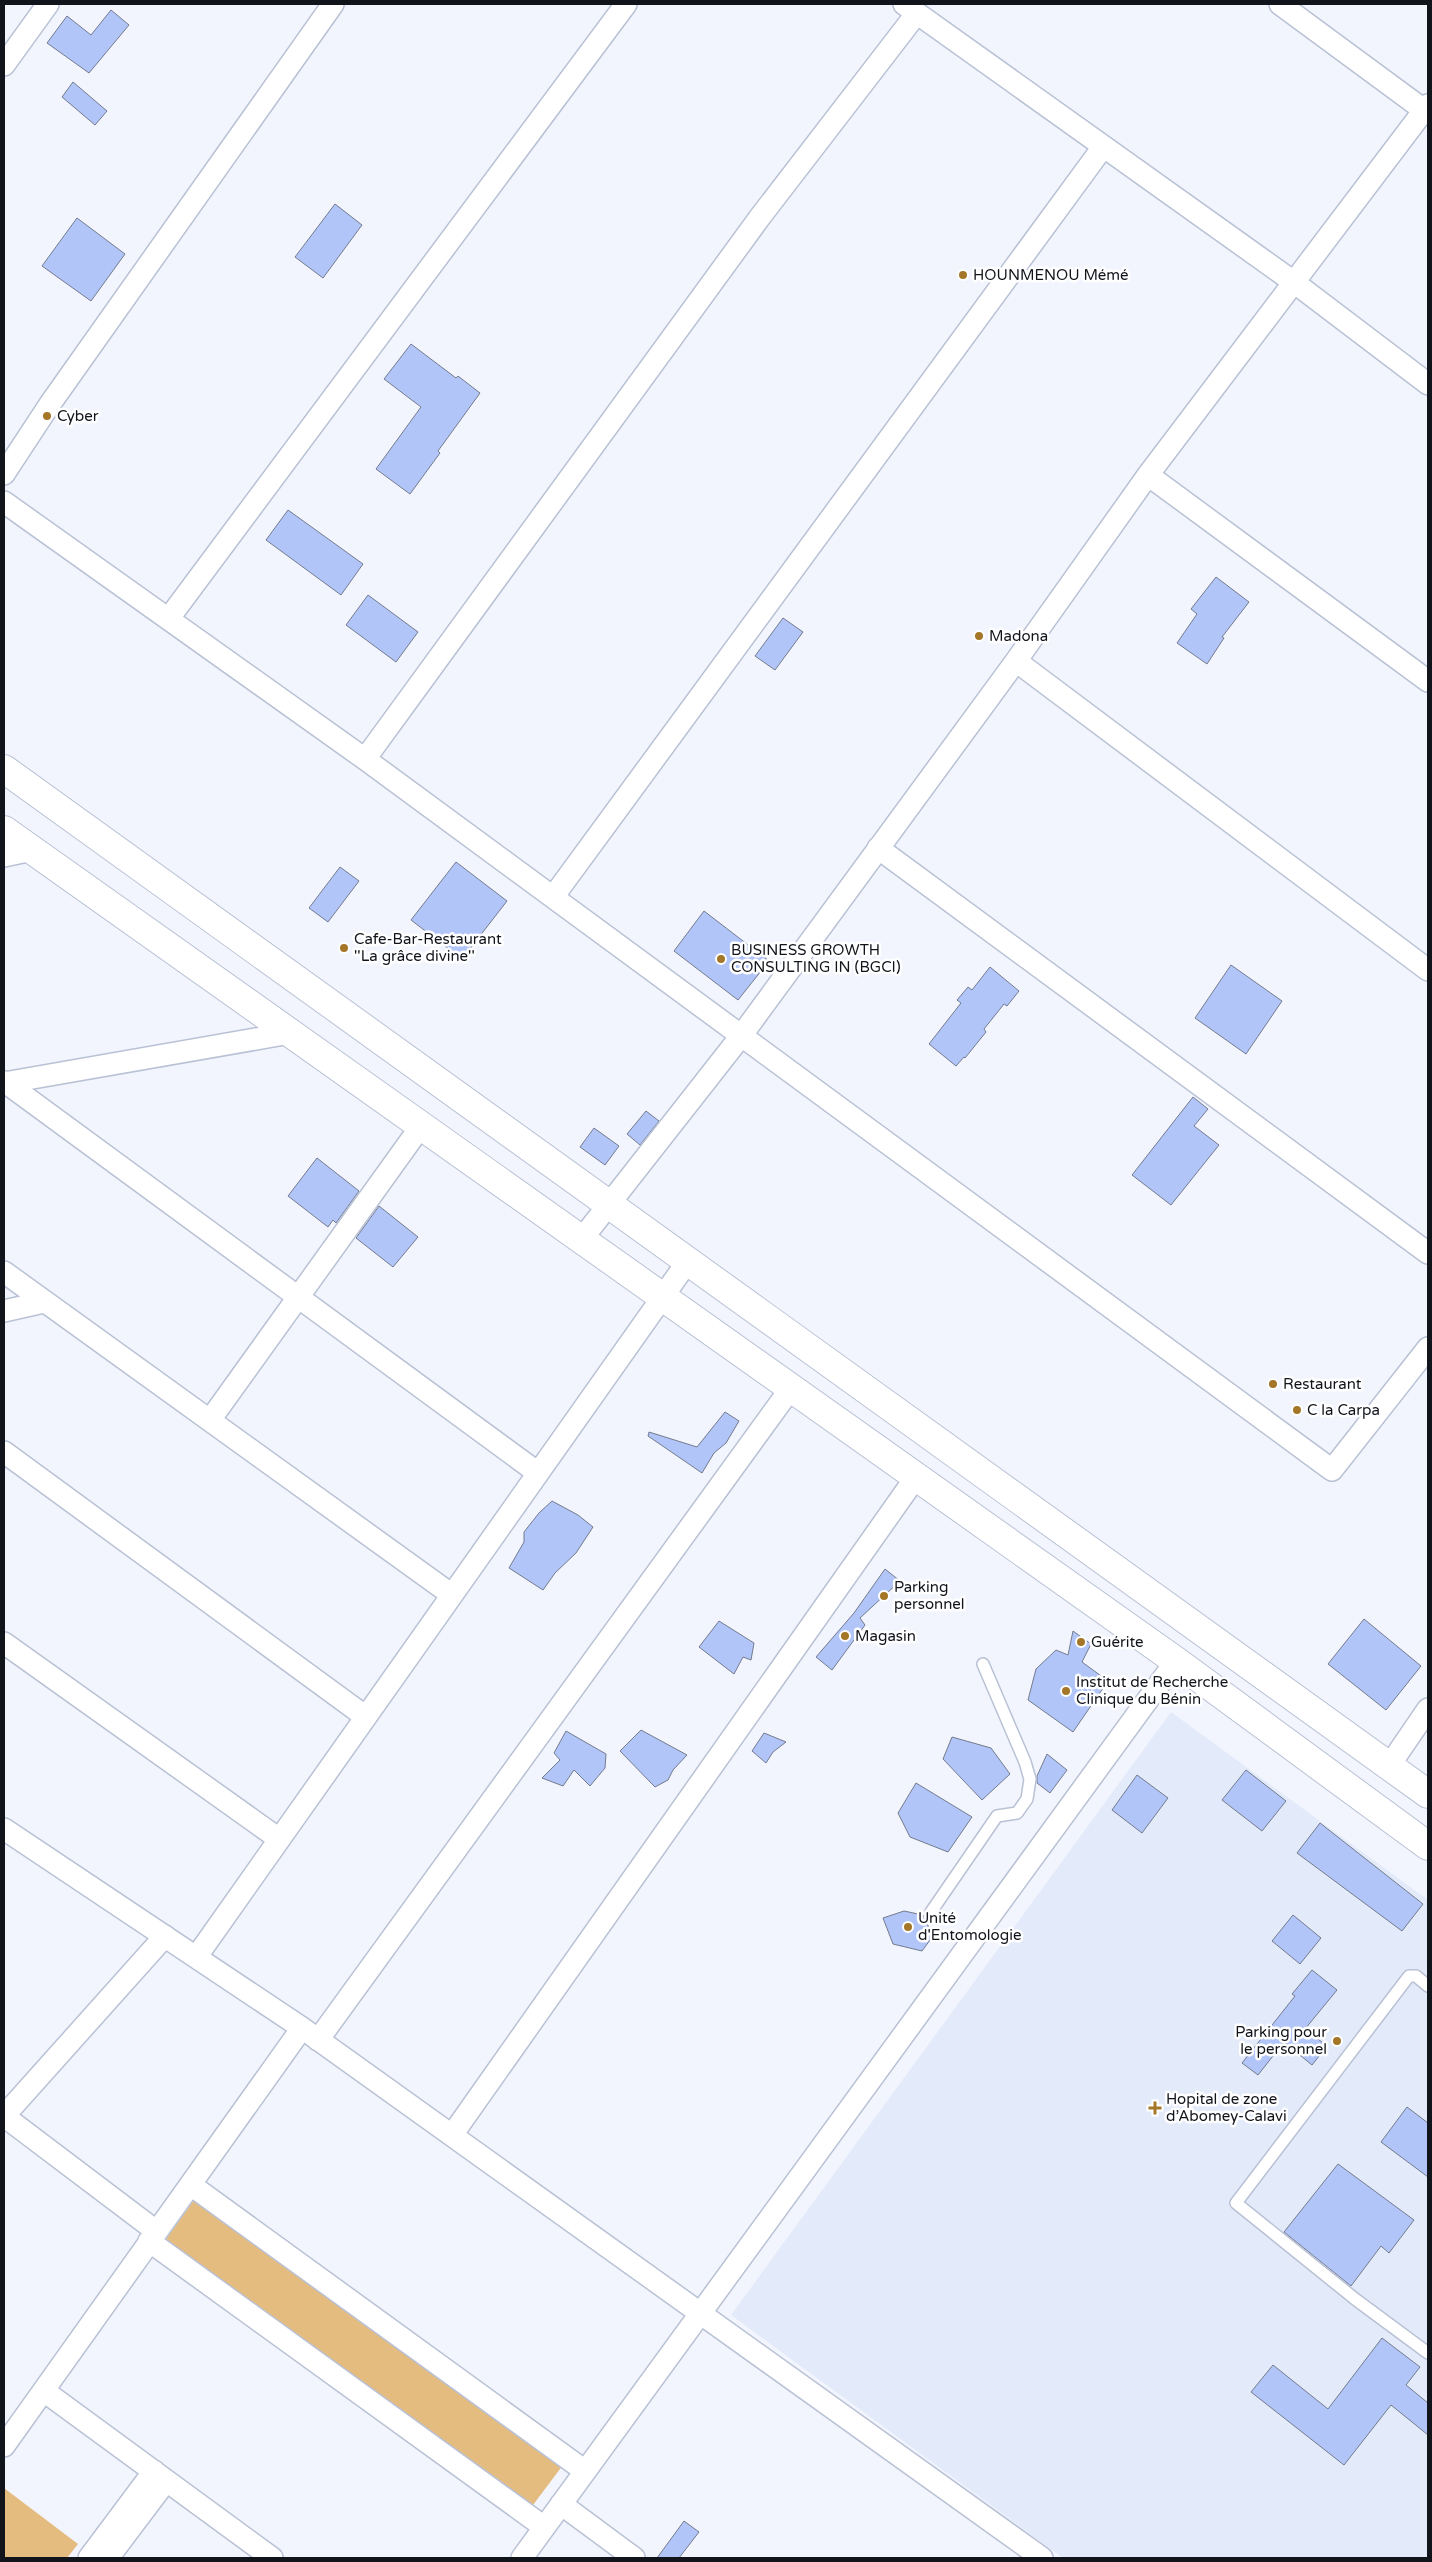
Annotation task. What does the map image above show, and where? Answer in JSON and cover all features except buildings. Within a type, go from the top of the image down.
[{"type":"street","points":[[4,65],[48,4]]},
{"type":"street","points":[[4,474],[50,404],[333,4]]},
{"type":"street","points":[[169,618],[626,4]]},
{"type":"street","points":[[581,1240],[740,1036],[1016,661],[1148,476],[1427,110],[1280,4]]},
{"type":"street","points":[[366,759],[760,218],[910,8],[1295,283],[1428,384]]},
{"type":"street","points":[[553,897],[1104,148]]},
{"type":"street","points":[[1148,476],[1428,681]]},
{"type":"street","points":[[4,502],[366,759],[1332,1470],[1428,1348]]},
{"type":"street","points":[[1016,661],[1428,970]]},
{"type":"street","points":[[4,769],[1428,1794]]},
{"type":"street","points":[[4,830],[1176,1661],[1428,1846]]},
{"type":"street","points":[[878,848],[1428,1253]]},
{"type":"street","points":[[4,856],[32,850]]},
{"type":"street","points":[[5,1082],[290,1033]]},
{"type":"street","points":[[5,1082],[538,1474]]},
{"type":"street","points":[[210,1420],[421,1126]]},
{"type":"street","points":[[197,1956],[688,1262]]},
{"type":"street","points":[[4,1272],[452,1595]]},
{"type":"street","points":[[4,1310],[44,1302]]},
{"type":"street","points":[[4,2446],[152,2236],[310,2034],[790,1388]]},
{"type":"street","points":[[4,1452],[366,1717]]},
{"type":"street","points":[[452,2135],[916,1477]]},
{"type":"street","points":[[4,1642],[279,1840]]},
{"type":"street","points":[[522,2558],[1176,1661]]},
{"type":"street","points":[[1389,1766],[1428,1709]]},
{"type":"street","points":[[4,1829],[197,1956],[310,2034],[701,2312],[1042,2558]]},
{"type":"street","points":[[165,1936],[4,2116],[152,2236],[544,2527]]},
{"type":"street","points":[[191,2185],[585,2471]]},
{"type":"street","points":[[44,2391],[157,2480],[272,2558]]},
{"type":"street","points":[[89,2558],[157,2480]]},
{"type":"street","points":[[108,2558],[157,2480]]},
{"type":"street","points":[[561,2504],[634,2558]]},
{"type":"lane","points":[[931,1912],[997,1816],[1017,1813],[1027,1799],[1030,1779],[1025,1762],[983,1664]]},
{"type":"lane","points":[[1428,1986],[1416,1976],[1409,1976],[1236,2203],[1355,2299],[1428,2353]]},
{"type":"shaded area","name":"Hopital de zone d’Abomey-Calavi","points":[[1171,1712],[1428,1900],[1428,2558],[1063,2558],[731,2315]]},
{"type":"shaded area","points":[[196,2197],[563,2465],[530,2509],[164,2242]]},
{"type":"shaded area","points":[[4,2488],[78,2544],[67,2558],[4,2558]]},
{"type":"place","name":"HOUNMENOU Mémé","points":[[963,275]]},
{"type":"place","name":"Cyber","points":[[47,416]]},
{"type":"place","name":"Madona","points":[[979,636]]},
{"type":"place","name":"Cafe-Bar-Restaurant ''La grâce divine''","points":[[344,948]]},
{"type":"place","name":"BUSINESS GROWTH CONSULTING IN (BGCI)","points":[[721,959]]},
{"type":"place","name":"Restaurant","points":[[1273,1384]]},
{"type":"place","name":"C la Carpa","points":[[1297,1410]]},
{"type":"place","name":"Parking personnel","points":[[884,1596]]},
{"type":"place","name":"Magasin","points":[[845,1636]]},
{"type":"place","name":"Guérite","points":[[1081,1642]]},
{"type":"place","name":"Institut de Recherche Clinique du Bénin","points":[[1066,1691]]},
{"type":"place","name":"Unité d'Entomologie","points":[[908,1927]]},
{"type":"place","name":"Parking pour le personnel","points":[[1337,2041]]},
{"type":"place","name":"Hopital de zone d’Abomey-Calavi","points":[[1155,2108]]}]
